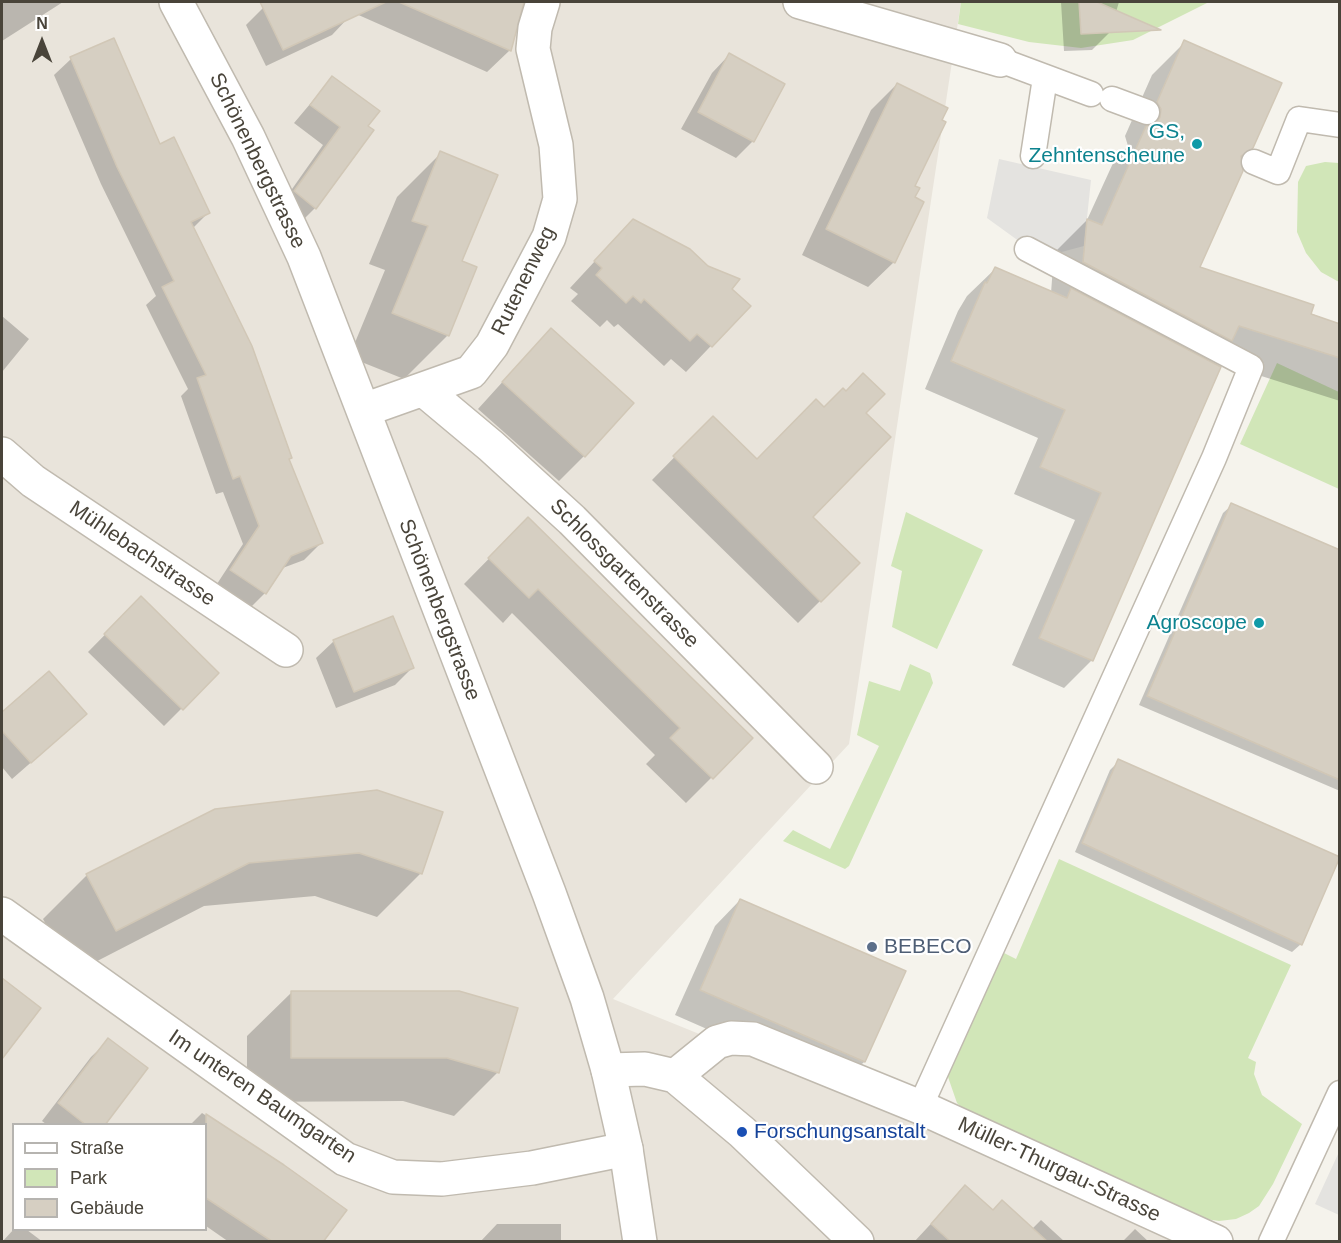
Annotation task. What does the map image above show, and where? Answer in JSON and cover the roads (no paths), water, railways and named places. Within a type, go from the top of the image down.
[{"type":"street","name":"Schönenbergstrasse","points":[[176,2],[248,137],[294,237],[364,410],[549,893],[586,998],[608,1070],[626,1149],[640,1242]]},
{"type":"street","name":"Rutenenweg","points":[[364,410],[471,372],[492,345],[549,237],[560,199],[556,145],[534,49],[535,28],[543,2]]},
{"type":"street","points":[[800,2],[1000,60]]},
{"type":"street","name":"Schlossgartenstrasse","points":[[424,390],[491,446],[572,520],[816,767]]},
{"type":"street","name":"Mühlebachstrasse","points":[[2,454],[33,481],[286,650]]},
{"type":"street","name":"Im unteren Baumgarten","points":[[2,914],[345,1159],[393,1177],[453,1178],[532,1168],[626,1149]]},
{"type":"street","name":"Müller-Thurgau-Strasse","points":[[675,1076],[717,1042],[731,1038],[753,1039],[920,1107],[1216,1242]]},
{"type":"street","points":[[608,1070],[645,1069],[675,1076],[742,1132],[857,1242]]},
{"type":"lane","points":[[1000,60],[1045,78],[1147,112]]},
{"type":"lane","points":[[1033,156],[1045,78]]},
{"type":"lane","points":[[1254,162],[1278,172],[1299,119],[1340,125]]},
{"type":"lane","points":[[920,1107],[1214,458],[1251,367],[1027,249]]},
{"type":"lane","points":[[1271,1242],[1340,1093]]},
{"type":"place","name":"GS, Zehntenscheune","points":[[1197,144]]},
{"type":"place","name":"Agroscope","points":[[1259,623]]},
{"type":"place","name":"BEBECO","points":[[872,947]]},
{"type":"place","name":"Forschungsanstalt","points":[[742,1132]]}]
